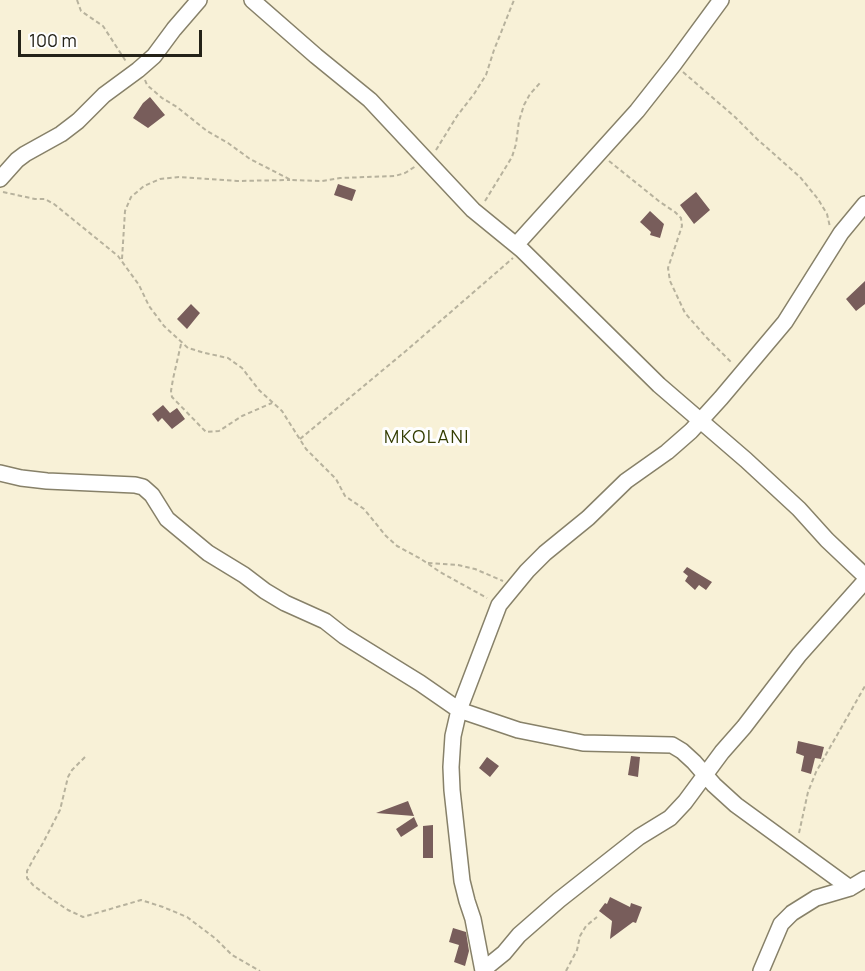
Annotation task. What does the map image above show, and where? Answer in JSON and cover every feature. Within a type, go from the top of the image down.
[{"type":"street","points":[[0,179],[17,160],[61,134],[104,95],[154,56],[199,0]]},
{"type":"street","points":[[252,0],[370,100],[473,210],[519,247],[659,385],[799,509],[827,540],[865,576]]},
{"type":"street","points":[[519,247],[637,111],[721,0]]},
{"type":"street","points":[[865,204],[841,233],[785,322],[741,372],[722,398],[691,431],[667,452],[626,481],[588,518],[545,553],[499,605],[459,710],[453,736],[451,767],[462,881],[473,919],[483,970],[559,900],[639,837],[670,818],[685,802],[799,655],[865,581]]},
{"type":"street","points":[[0,473],[47,481],[143,487],[152,495],[167,519],[208,553],[285,603],[325,621],[344,636],[459,710],[518,729],[583,743],[672,746],[682,751],[694,762],[736,805],[850,888]]},
{"type":"street","points":[[761,971],[781,924],[792,913],[816,898],[850,888],[865,879]]},
{"type":"path","points":[[77,0],[81,11],[103,26],[136,72],[162,98],[250,159],[291,180]]},
{"type":"path","points":[[122,260],[125,211],[131,197],[144,186],[160,179],[179,177],[237,181],[322,181],[395,176],[413,169],[438,146],[486,75],[514,0]]},
{"type":"path","points":[[674,64],[800,177],[827,214],[834,244]]},
{"type":"path","points":[[473,210],[487,199],[512,157],[524,105],[540,83]]},
{"type":"path","points":[[599,154],[681,218],[682,226],[668,268],[670,281],[685,313],[741,372]]},
{"type":"path","points":[[0,191],[45,199],[101,241],[122,260],[139,285],[149,306],[164,326],[188,348],[219,355],[235,362],[282,411],[311,454],[336,479],[345,496],[364,509],[386,536],[397,546],[499,605]]},
{"type":"path","points":[[300,440],[408,350],[519,247]]},
{"type":"path","points":[[182,343],[173,379],[172,397],[206,432],[219,431],[242,416],[272,402]]},
{"type":"path","points":[[428,563],[458,565],[475,569],[515,585]]},
{"type":"path","points":[[796,848],[808,792],[816,772],[865,686]]},
{"type":"path","points":[[85,757],[72,770],[60,810],[27,871],[27,878],[50,898],[84,917],[141,900],[163,907],[187,918],[216,939],[232,955],[260,971]]},
{"type":"path","points":[[566,971],[577,950],[580,936],[586,926],[597,917]]},
{"type":"building","points":[[150,97],[165,115],[148,128],[133,118]]},
{"type":"building","points":[[338,184],[356,190],[352,201],[334,195]]},
{"type":"building","points":[[696,192],[710,210],[694,224],[680,205]]},
{"type":"building","points":[[650,211],[664,224],[660,238],[650,235],[651,232],[640,222]]},
{"type":"building","points":[[865,281],[865,304],[856,311],[846,299]]},
{"type":"building","points":[[191,304],[200,313],[187,329],[177,319]]},
{"type":"building","points":[[163,405],[170,413],[177,408],[185,419],[172,429],[162,418],[158,422],[152,414]]},
{"type":"building","points":[[687,567],[712,582],[706,590],[699,585],[695,590],[685,581],[688,576],[683,572]]},
{"type":"building","points":[[798,741],[824,747],[821,759],[815,758],[811,774],[801,771],[804,756],[796,753]]},
{"type":"building","points":[[631,756],[640,757],[638,777],[628,775]]},
{"type":"building","points":[[487,757],[499,766],[490,777],[479,768]]},
{"type":"building","points":[[408,801],[414,816],[376,813]]},
{"type":"building","points":[[414,817],[418,826],[401,837],[396,829]]},
{"type":"building","points":[[433,825],[433,858],[423,858],[423,826]]},
{"type":"building","points":[[610,897],[630,907],[631,903],[642,907],[636,923],[633,922],[610,939],[612,921],[599,911],[605,903],[607,904]]},
{"type":"building","points":[[453,928],[466,932],[469,951],[465,966],[454,962],[459,945],[449,942]]},
{"type":"district","name":"MKOLANI","points":[[427,438]]}]
